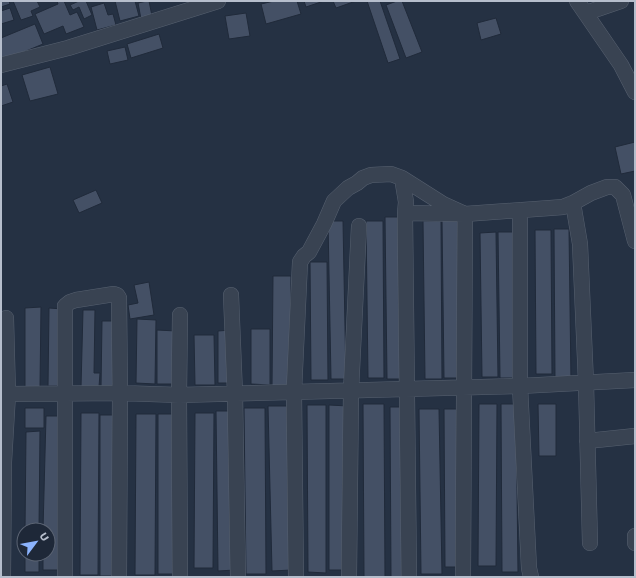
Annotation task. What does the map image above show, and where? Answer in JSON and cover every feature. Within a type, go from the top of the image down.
[{"type":"street","points":[[1,65],[68,48],[218,1]]},
{"type":"street","points":[[621,1],[581,7],[621,65],[635,92]]},
{"type":"street","points":[[296,577],[294,392],[300,262],[309,252],[334,201],[362,178],[371,175],[391,174],[402,178],[443,204],[465,214]]},
{"type":"street","points":[[402,178],[406,202],[409,577]]},
{"type":"street","points":[[405,213],[465,214],[550,208],[573,203],[590,193],[607,187],[615,187],[623,195],[635,241]]},
{"type":"street","points":[[573,203],[580,244],[586,383],[590,543]]},
{"type":"street","points":[[520,210],[520,386],[531,577]]},
{"type":"street","points":[[463,577],[465,214]]},
{"type":"street","points":[[349,577],[351,391],[359,226]]},
{"type":"street","points":[[65,577],[65,306],[76,300],[110,294],[117,295],[119,298],[119,577]]},
{"type":"street","points":[[231,294],[235,394],[238,577]]},
{"type":"street","points":[[180,315],[180,577]]},
{"type":"street","points":[[2,574],[2,462],[6,318]]},
{"type":"street","points":[[4,394],[235,394],[464,388],[635,380]]},
{"type":"street","points":[[587,440],[635,436]]},
{"type":"street","points":[[635,536],[635,543]]},
{"type":"building","points":[[1,1],[9,1],[10,4],[1,7]]},
{"type":"building","points":[[13,1],[37,1],[40,7],[31,11],[33,16],[21,20]]},
{"type":"building","points":[[57,1],[64,1],[70,15],[77,12],[84,27],[66,34],[63,26],[44,34],[35,14],[58,4]]},
{"type":"building","points":[[79,1],[86,1],[92,15],[84,19],[79,7],[73,10],[70,5]]},
{"type":"building","points":[[115,1],[135,1],[139,16],[120,21]]},
{"type":"building","points":[[149,1],[152,16],[141,19],[138,3]]},
{"type":"building","points":[[274,1],[297,1],[301,14],[266,24],[261,4]]},
{"type":"building","points":[[304,1],[324,1],[306,7]]},
{"type":"building","points":[[333,1],[356,1],[336,8]]},
{"type":"building","points":[[367,1],[380,1],[400,59],[388,63]]},
{"type":"building","points":[[397,1],[402,1],[422,52],[406,58],[386,5]]},
{"type":"building","points":[[104,3],[108,15],[113,14],[116,25],[97,30],[91,7]]},
{"type":"building","points":[[10,8],[14,20],[1,24],[1,11]]},
{"type":"building","points":[[246,13],[250,36],[229,39],[225,16]]},
{"type":"building","points":[[496,18],[501,34],[481,40],[477,23]]},
{"type":"building","points":[[35,24],[43,44],[2,61],[1,38]]},
{"type":"building","points":[[159,34],[163,48],[131,58],[127,44]]},
{"type":"building","points":[[125,47],[128,60],[110,64],[107,51]]},
{"type":"building","points":[[50,67],[58,94],[30,101],[22,75]]},
{"type":"building","points":[[7,84],[13,102],[1,106],[1,86]]},
{"type":"building","points":[[635,142],[635,171],[621,174],[615,147]]},
{"type":"building","points":[[96,190],[102,203],[79,213],[73,200]]},
{"type":"building","points":[[385,217],[402,217],[404,379],[387,379]]},
{"type":"building","points":[[442,220],[459,220],[461,378],[444,378]]},
{"type":"building","points":[[328,221],[343,221],[346,379],[331,379]]},
{"type":"building","points":[[366,221],[383,221],[384,378],[368,378]]},
{"type":"building","points":[[423,221],[441,221],[442,379],[425,379]]},
{"type":"building","points":[[554,229],[569,229],[571,381],[555,381]]},
{"type":"building","points":[[535,230],[551,230],[552,374],[536,374]]},
{"type":"building","points":[[496,232],[498,377],[482,377],[480,233]]},
{"type":"building","points":[[498,232],[514,232],[516,378],[500,378]]},
{"type":"building","points":[[310,262],[327,262],[328,380],[311,380]]},
{"type":"building","points":[[273,276],[291,276],[290,386],[272,386]]},
{"type":"building","points":[[149,282],[154,315],[130,319],[128,305],[138,303],[134,285]]},
{"type":"building","points":[[41,307],[40,387],[25,387],[25,308]]},
{"type":"building","points":[[49,308],[63,309],[62,386],[48,386]]},
{"type":"building","points":[[83,310],[95,310],[94,373],[100,373],[99,387],[81,387]]},
{"type":"building","points":[[137,319],[156,320],[155,384],[136,383]]},
{"type":"building","points":[[102,321],[119,321],[118,387],[101,387]]},
{"type":"building","points":[[251,329],[270,329],[270,385],[251,384]]},
{"type":"building","points":[[157,330],[176,331],[175,384],[157,384]]},
{"type":"building","points":[[231,330],[231,383],[218,383],[218,331]]},
{"type":"building","points":[[194,335],[214,335],[215,385],[195,385]]},
{"type":"building","points":[[363,404],[384,404],[385,577],[364,577]]},
{"type":"building","points":[[479,404],[497,404],[496,566],[478,566]]},
{"type":"building","points":[[501,404],[516,404],[518,572],[502,572]]},
{"type":"building","points":[[538,404],[556,404],[556,456],[539,456]]},
{"type":"building","points":[[307,405],[326,405],[326,573],[308,572]]},
{"type":"building","points":[[329,405],[348,406],[347,570],[329,570]]},
{"type":"building","points":[[268,406],[287,406],[291,570],[272,571]]},
{"type":"building","points":[[390,407],[405,407],[406,577],[391,577]]},
{"type":"building","points":[[25,408],[44,408],[44,428],[25,428]]},
{"type":"building","points":[[244,408],[265,408],[266,574],[246,574]]},
{"type":"building","points":[[419,409],[439,409],[442,574],[421,574]]},
{"type":"building","points":[[444,409],[461,409],[462,567],[445,567]]},
{"type":"building","points":[[216,411],[233,411],[235,570],[218,571]]},
{"type":"building","points":[[81,413],[99,413],[98,575],[80,575]]},
{"type":"building","points":[[195,413],[214,413],[213,568],[194,568]]},
{"type":"building","points":[[136,414],[156,414],[155,575],[135,575]]},
{"type":"building","points":[[158,414],[175,414],[175,574],[158,574]]},
{"type":"building","points":[[100,415],[117,415],[117,576],[100,576]]},
{"type":"building","points":[[46,416],[63,416],[60,570],[43,570],[43,562],[56,562],[56,522],[43,522]]},
{"type":"building","points":[[40,431],[39,522],[25,522],[26,432]]},
{"type":"building","points":[[25,562],[39,562],[39,572],[25,572]]}]
